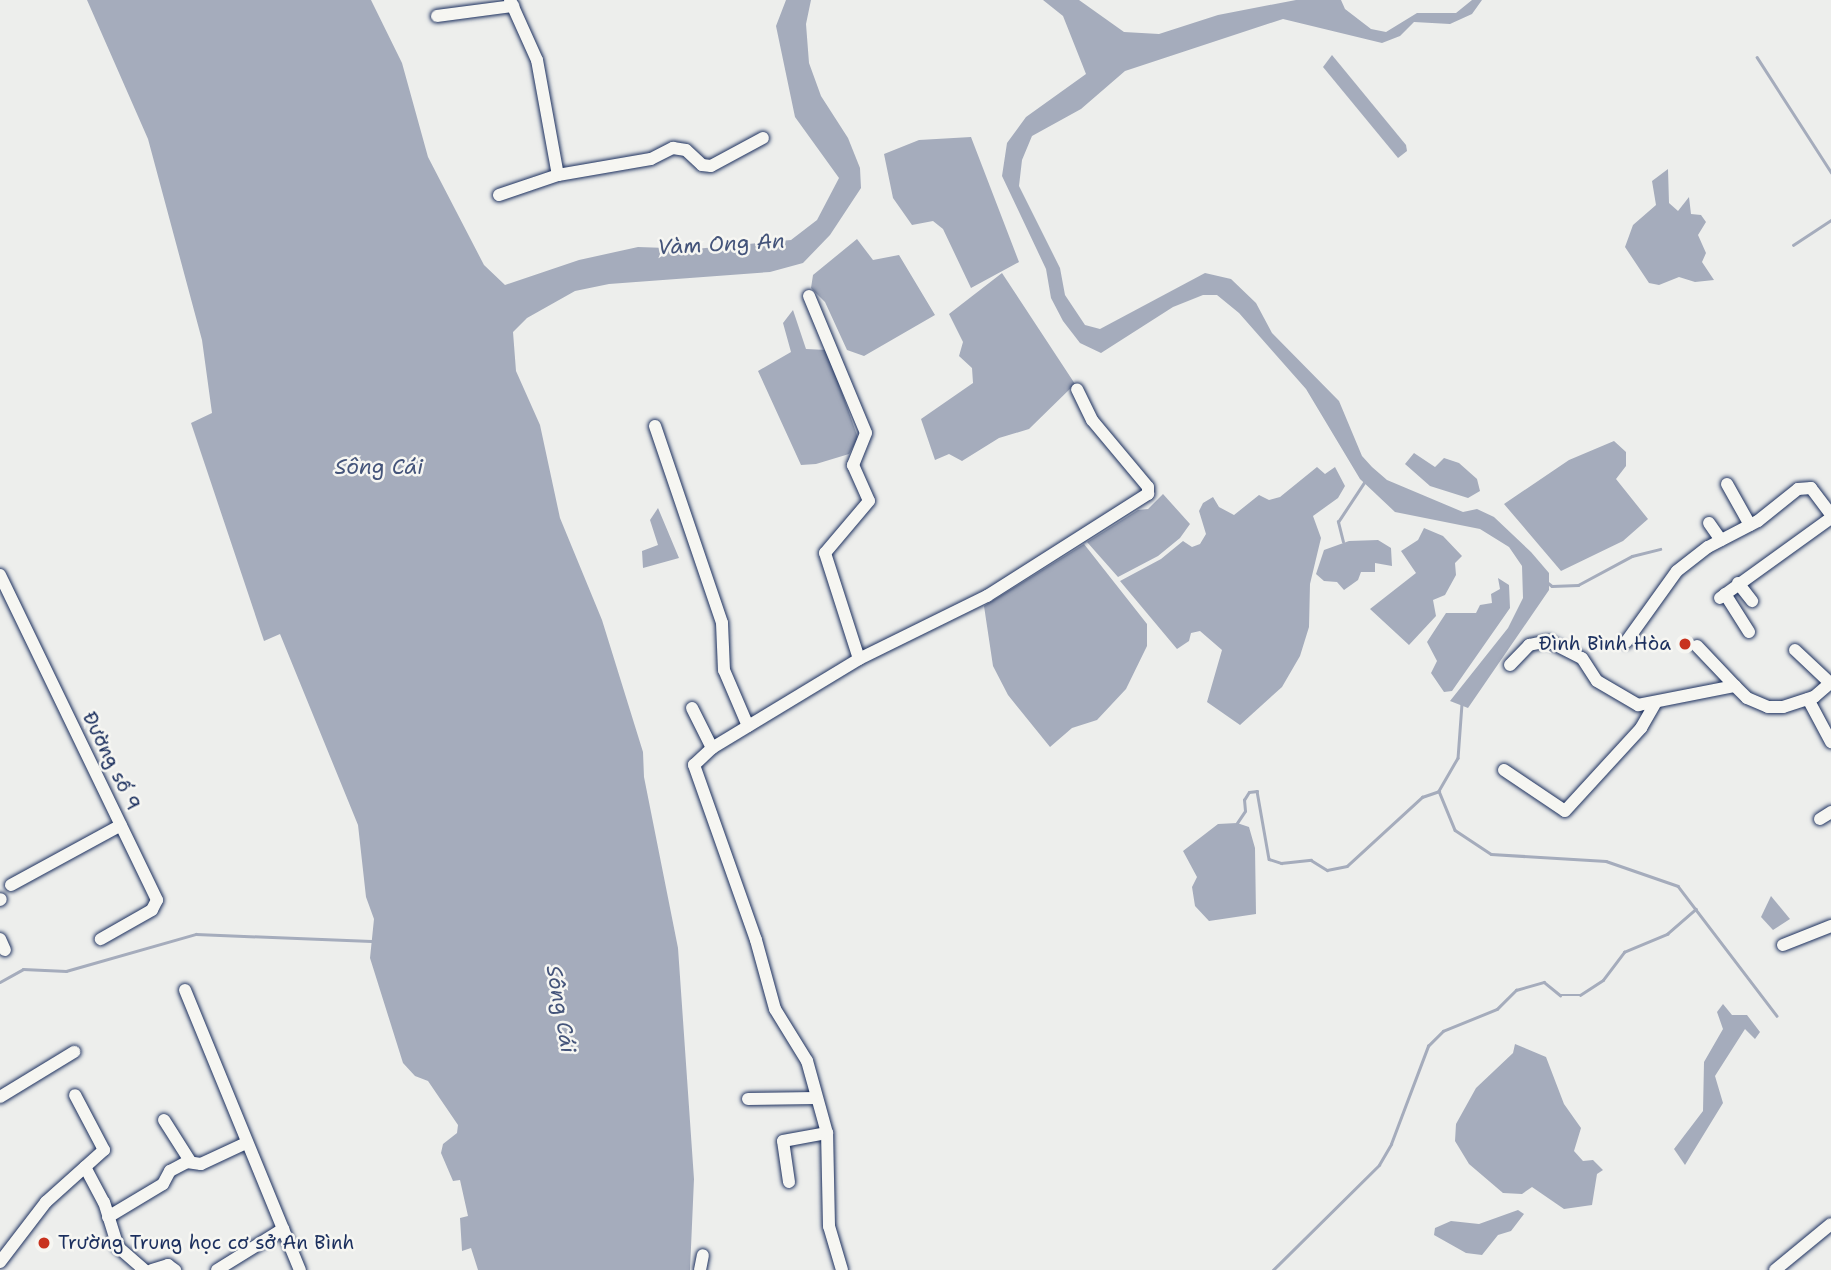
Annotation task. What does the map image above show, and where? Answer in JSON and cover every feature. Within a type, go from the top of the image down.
[{"type":"street","points":[[437,16],[512,3],[537,60],[558,176]]},
{"type":"street","points":[[499,195],[558,176],[642,162],[673,148],[687,150],[706,167],[763,138]]},
{"type":"street","points":[[809,296],[866,433],[853,465],[869,501],[825,553],[859,659]]},
{"type":"street","points":[[842,1270],[829,1226],[827,1133],[807,1060],[775,1009],[726,849],[693,771],[696,761],[748,726],[859,659],[987,596],[1148,494],[1148,487],[1092,420],[1077,389]]},
{"type":"street","points":[[655,426],[722,623],[724,670],[748,726]]},
{"type":"street","points":[[1727,484],[1750,525]]},
{"type":"street","points":[[1626,642],[1677,570],[1721,540],[1750,525],[1803,487],[1811,488],[1831,516],[1807,531],[1774,563],[1738,583],[1723,596],[1749,632]]},
{"type":"street","points":[[1709,523],[1721,540]]},
{"type":"street","name":"Đường số 9","points":[[0,575],[4,596],[121,825],[156,906],[101,939]]},
{"type":"street","points":[[1738,583],[1752,601]]},
{"type":"street","points":[[1510,665],[1529,645],[1548,641],[1582,658],[1597,681],[1632,703],[1656,702],[1735,686]]},
{"type":"street","points":[[1697,646],[1747,698],[1768,707],[1794,705],[1808,699],[1830,682],[1795,650]]},
{"type":"street","points":[[1808,699],[1831,742]]},
{"type":"street","points":[[1504,769],[1564,811],[1641,728],[1656,702]]},
{"type":"street","points":[[692,708],[712,748]]},
{"type":"street","points":[[10,885],[121,825]]},
{"type":"street","points":[[1783,945],[1831,926]]},
{"type":"street","points":[[185,990],[300,1270]]},
{"type":"street","points":[[0,1097],[74,1052]]},
{"type":"street","points":[[0,1262],[46,1202],[104,1150],[75,1095]]},
{"type":"street","points":[[748,1099],[816,1098]]},
{"type":"street","points":[[164,1120],[190,1161],[201,1164],[246,1143]]},
{"type":"street","points":[[789,1182],[783,1141],[827,1133]]},
{"type":"street","points":[[108,1217],[190,1161]]},
{"type":"street","points":[[85,1167],[108,1217],[118,1247],[142,1270]]},
{"type":"street","points":[[1775,1270],[1831,1224]]},
{"type":"street","points":[[217,1270],[283,1229]]},
{"type":"street","points":[[700,1270],[703,1255]]},
{"type":"street","points":[[152,1270],[168,1265],[175,1270]]},
{"type":"water","name":"Sông Cái","points":[[87,0],[371,0],[402,63],[428,157],[484,265],[505,285],[579,260],[638,247],[695,249],[791,240],[817,220],[839,178],[795,117],[776,26],[786,0],[811,0],[806,24],[809,63],[821,96],[848,138],[860,168],[861,188],[830,235],[803,263],[770,272],[609,284],[575,291],[527,318],[513,332],[516,371],[540,425],[560,518],[602,620],[643,752],[644,777],[678,948],[694,1179],[690,1270],[478,1270],[471,1248],[462,1251],[460,1218],[468,1216],[460,1180],[453,1181],[441,1153],[443,1144],[457,1133],[458,1125],[428,1081],[415,1076],[403,1063],[370,958],[374,919],[366,897],[358,825],[280,634],[264,641],[191,423],[212,413],[202,340],[148,139]]},
{"type":"water","points":[[1043,0],[1079,0],[1124,32],[1159,34],[1218,15],[1296,0],[1341,0],[1345,9],[1371,29],[1386,32],[1417,13],[1456,13],[1472,0],[1482,0],[1472,14],[1450,24],[1414,22],[1400,36],[1382,43],[1283,19],[1125,71],[1081,109],[1032,136],[1022,160],[1019,186],[1060,268],[1065,295],[1085,325],[1100,329],[1205,273],[1231,279],[1256,303],[1272,333],[1339,401],[1362,456],[1372,467],[1387,480],[1463,512],[1477,509],[1494,517],[1531,552],[1549,573],[1549,590],[1468,708],[1450,701],[1508,628],[1523,598],[1522,566],[1509,547],[1480,529],[1395,512],[1360,479],[1306,389],[1239,313],[1217,295],[1203,295],[1173,307],[1101,353],[1080,343],[1063,321],[1051,298],[1046,269],[1002,176],[1007,143],[1026,117],[1086,74],[1063,16]]},
{"type":"water","points":[[1332,55],[1406,145],[1407,151],[1398,158],[1323,67]]},
{"type":"water","points":[[971,137],[1019,262],[971,288],[943,229],[933,221],[912,225],[893,198],[884,154],[919,140]]},
{"type":"water","points":[[1668,169],[1669,203],[1678,211],[1689,197],[1691,214],[1701,215],[1706,222],[1698,235],[1706,253],[1702,262],[1714,280],[1695,282],[1679,277],[1659,285],[1649,283],[1625,247],[1633,225],[1656,205],[1652,181]]},
{"type":"water","points":[[857,239],[873,260],[899,255],[935,315],[864,356],[847,350],[825,302],[811,288],[813,275]]},
{"type":"water","points":[[1002,273],[1075,384],[1029,429],[999,438],[962,461],[949,454],[935,460],[921,419],[973,383],[972,368],[959,356],[963,342],[949,314]]},
{"type":"water","points":[[793,310],[806,349],[827,350],[858,438],[849,454],[816,464],[801,465],[758,371],[791,352],[783,323]]},
{"type":"water","points":[[1614,441],[1626,452],[1626,466],[1616,479],[1648,519],[1623,541],[1561,571],[1504,504],[1569,460]]},
{"type":"water","points":[[1414,453],[1435,467],[1444,458],[1459,463],[1477,479],[1480,491],[1468,498],[1430,486],[1405,464]]},
{"type":"water","points":[[1317,467],[1325,474],[1335,467],[1345,486],[1338,498],[1313,516],[1321,538],[1310,584],[1309,627],[1300,656],[1282,687],[1240,725],[1207,702],[1222,650],[1200,631],[1191,633],[1189,641],[1177,649],[1120,581],[1161,559],[1183,541],[1192,547],[1200,544],[1206,534],[1199,511],[1203,503],[1213,497],[1219,507],[1234,515],[1259,495],[1269,500],[1280,497]]},
{"type":"water","points":[[1163,494],[1190,524],[1180,538],[1158,556],[1118,577],[1087,542],[1138,510],[1148,509]]},
{"type":"water","points":[[658,508],[679,558],[643,568],[642,551],[658,545],[650,520]]},
{"type":"water","points":[[1424,528],[1443,536],[1462,556],[1455,563],[1456,575],[1445,595],[1433,600],[1436,616],[1409,645],[1370,609],[1416,573],[1401,551],[1418,540]]},
{"type":"water","points":[[1378,540],[1391,548],[1392,566],[1375,563],[1375,572],[1361,572],[1358,580],[1344,590],[1337,582],[1324,581],[1316,574],[1324,550],[1349,541]]},
{"type":"water","points":[[1084,544],[1147,624],[1147,646],[1126,689],[1097,720],[1072,728],[1050,747],[1008,695],[993,666],[984,606]]},
{"type":"water","points":[[1498,578],[1509,585],[1510,608],[1452,691],[1444,692],[1431,673],[1437,661],[1427,642],[1446,613],[1476,613],[1480,605],[1492,603],[1491,594],[1500,589]]},
{"type":"water","points":[[1237,823],[1249,827],[1255,848],[1256,914],[1209,921],[1195,906],[1192,887],[1197,877],[1183,851],[1218,824]]},
{"type":"water","points":[[1771,896],[1790,919],[1773,930],[1761,917]]},
{"type":"water","points":[[1723,1004],[1732,1015],[1747,1015],[1760,1032],[1755,1039],[1745,1029],[1715,1076],[1723,1103],[1685,1165],[1674,1149],[1703,1111],[1704,1062],[1723,1029],[1717,1012]]},
{"type":"water","points":[[1515,1044],[1546,1057],[1564,1104],[1581,1128],[1574,1151],[1583,1161],[1593,1160],[1603,1170],[1597,1174],[1592,1205],[1564,1209],[1532,1187],[1522,1194],[1503,1193],[1469,1164],[1455,1141],[1456,1124],[1476,1088],[1513,1053]]},
{"type":"water","points":[[1518,1210],[1524,1214],[1511,1231],[1498,1235],[1482,1255],[1466,1253],[1434,1235],[1435,1228],[1451,1221],[1479,1224]]},
{"type":"waterway","points":[[1757,57],[1831,172]]},
{"type":"waterway","points":[[1793,245],[1831,220]]},
{"type":"waterway","points":[[1343,542],[1338,522],[1365,481]]},
{"type":"waterway","points":[[1547,582],[1552,586],[1578,585],[1632,556],[1660,549]]},
{"type":"waterway","points":[[1462,704],[1458,758],[1439,791],[1455,830],[1491,854],[1606,861],[1678,886],[1777,1016]]},
{"type":"waterway","points":[[1237,823],[1245,811],[1244,800],[1249,792],[1257,791],[1269,859],[1281,863],[1311,860],[1327,870],[1347,866],[1422,797],[1439,791]]},
{"type":"waterway","points":[[1273,1270],[1379,1165],[1391,1144],[1428,1046],[1443,1031],[1497,1009],[1516,990],[1544,982],[1560,995],[1580,995],[1603,980],[1624,952],[1667,934],[1696,909]]},
{"type":"waterway","points":[[0,982],[23,969],[66,971],[196,934],[371,941]]},
{"type":"place","name":"Đình Bình Hòa","points":[[1685,644]]},
{"type":"place","name":"Trường Trung học cơ sở An Bình","points":[[44,1243]]},
{"type":"water label","name":"Vàm Ong An","points":[[721,244]]}]
